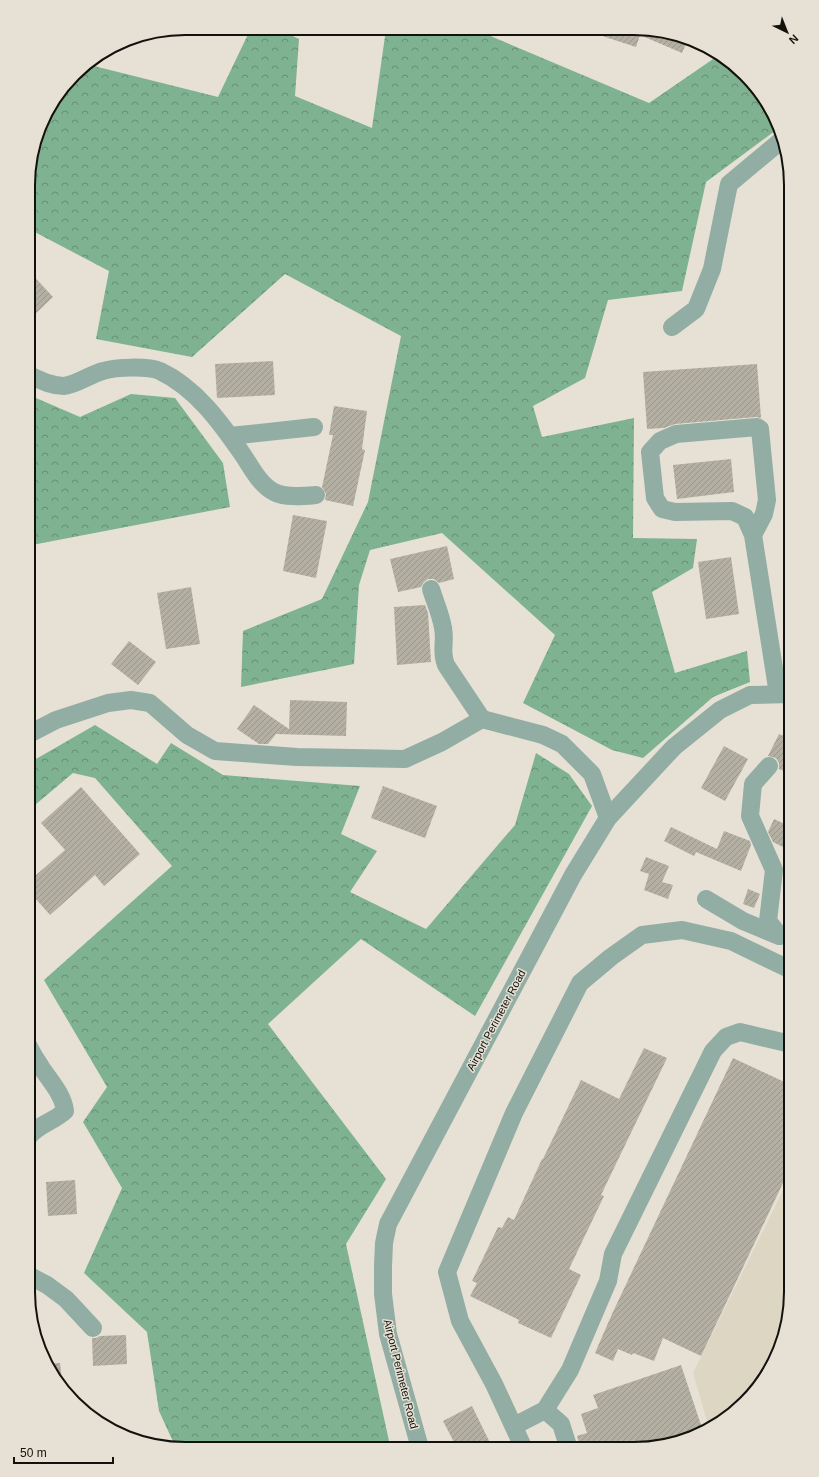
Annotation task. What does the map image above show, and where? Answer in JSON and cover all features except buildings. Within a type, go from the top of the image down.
[{"type":"street","points":[[672,327],[696,309],[712,269],[729,184],[778,143]]},
{"type":"street","points":[[35,378],[52,385],[65,386],[104,370],[133,367],[159,370],[186,386],[205,405],[230,436],[263,483],[274,492],[295,496],[316,495]]},
{"type":"street","points":[[230,436],[314,427]]},
{"type":"street","points":[[753,535],[764,514],[767,500],[760,429],[757,427],[676,434],[660,440],[650,452],[655,498],[662,509],[675,512],[732,511],[745,517],[753,535],[784,694]]},
{"type":"street","points":[[431,589],[443,626],[444,634],[442,655],[446,665],[482,719],[544,735],[562,744],[592,774],[608,818]]},
{"type":"street","name":"Airport Perimeter Road","points":[[418,1442],[388,1334],[383,1294],[383,1266],[384,1243],[388,1224],[573,875],[608,818],[674,747],[720,710],[750,695],[784,694]]},
{"type":"street","points":[[35,731],[56,720],[108,702],[131,700],[150,703],[187,735],[215,751],[297,757],[405,759],[442,742],[482,719]]},
{"type":"street","points":[[768,766],[753,784],[750,816],[774,870],[768,921],[784,937]]},
{"type":"street","points":[[706,900],[743,921],[784,938]]},
{"type":"street","points":[[521,1442],[494,1384],[460,1321],[447,1272],[514,1113],[580,983],[611,957],[642,935],[682,930],[731,941],[784,967]]},
{"type":"street","points":[[514,1426],[545,1410],[570,1370],[608,1281],[613,1254],[713,1051],[726,1037],[740,1032],[784,1042]]},
{"type":"street","points":[[35,1058],[62,1098],[65,1111],[35,1131]]},
{"type":"street","points":[[35,1279],[47,1285],[66,1300],[93,1328]]},
{"type":"street","points":[[545,1410],[561,1424],[567,1442]]},
{"type":"shaded area","points":[[784,1188],[784,1302],[779,1331],[773,1350],[759,1375],[747,1391],[733,1405],[707,1423],[693,1373]]},
{"type":"green space","points":[[248,35],[291,35],[299,39],[295,96],[372,128],[385,35],[488,35],[649,103],[714,58],[733,72],[747,86],[764,110],[774,131],[706,182],[682,291],[608,300],[585,378],[533,406],[542,437],[634,418],[633,538],[697,539],[693,568],[652,592],[675,673],[747,651],[750,682],[713,697],[643,758],[612,750],[523,703],[555,635],[442,533],[370,550],[359,585],[354,664],[241,687],[243,631],[322,599],[368,502],[401,336],[285,274],[192,357],[96,339],[109,271],[35,232],[36,165],[46,127],[60,102],[72,86],[94,66],[218,97]]},
{"type":"green space","points":[[131,394],[175,398],[223,463],[230,507],[35,544],[35,398],[80,417]]},
{"type":"green space","points":[[95,725],[157,764],[171,743],[223,775],[360,786],[341,834],[377,851],[350,892],[426,929],[515,825],[536,753],[569,774],[592,806],[475,1016],[361,939],[268,1024],[386,1179],[346,1244],[389,1441],[173,1442],[159,1411],[147,1332],[84,1273],[122,1188],[83,1122],[107,1087],[44,980],[172,866],[95,778],[73,773],[35,805],[35,760]]}]
